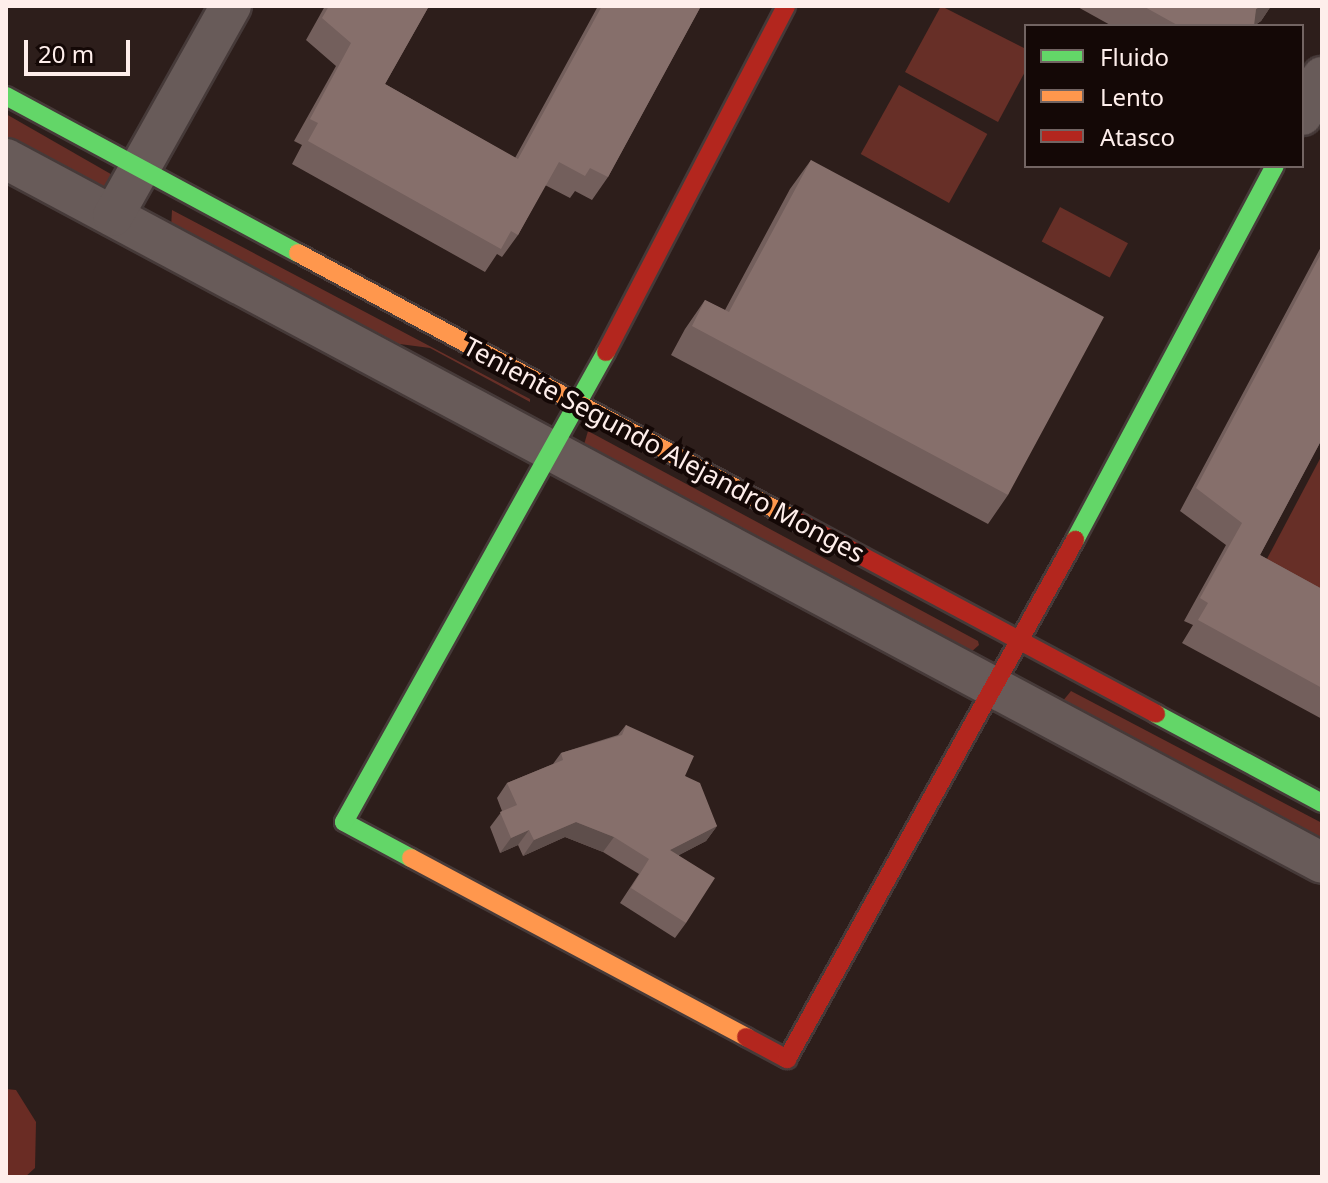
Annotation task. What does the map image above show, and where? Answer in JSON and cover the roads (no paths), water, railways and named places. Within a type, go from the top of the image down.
[{"type":"street","points":[[113,216],[231,6]]},
{"type":"street","points":[[786,6],[579,404],[344,822],[787,1059],[1022,642],[1274,168]]},
{"type":"street","points":[[1304,111],[1322,77]]},
{"type":"street","name":"Teniente Segundo Alejandro Monges","points":[[6,96],[1322,803]]},
{"type":"street","name":"Teniente Segundo Alejandro Monges","points":[[6,159],[1322,863]]}]
